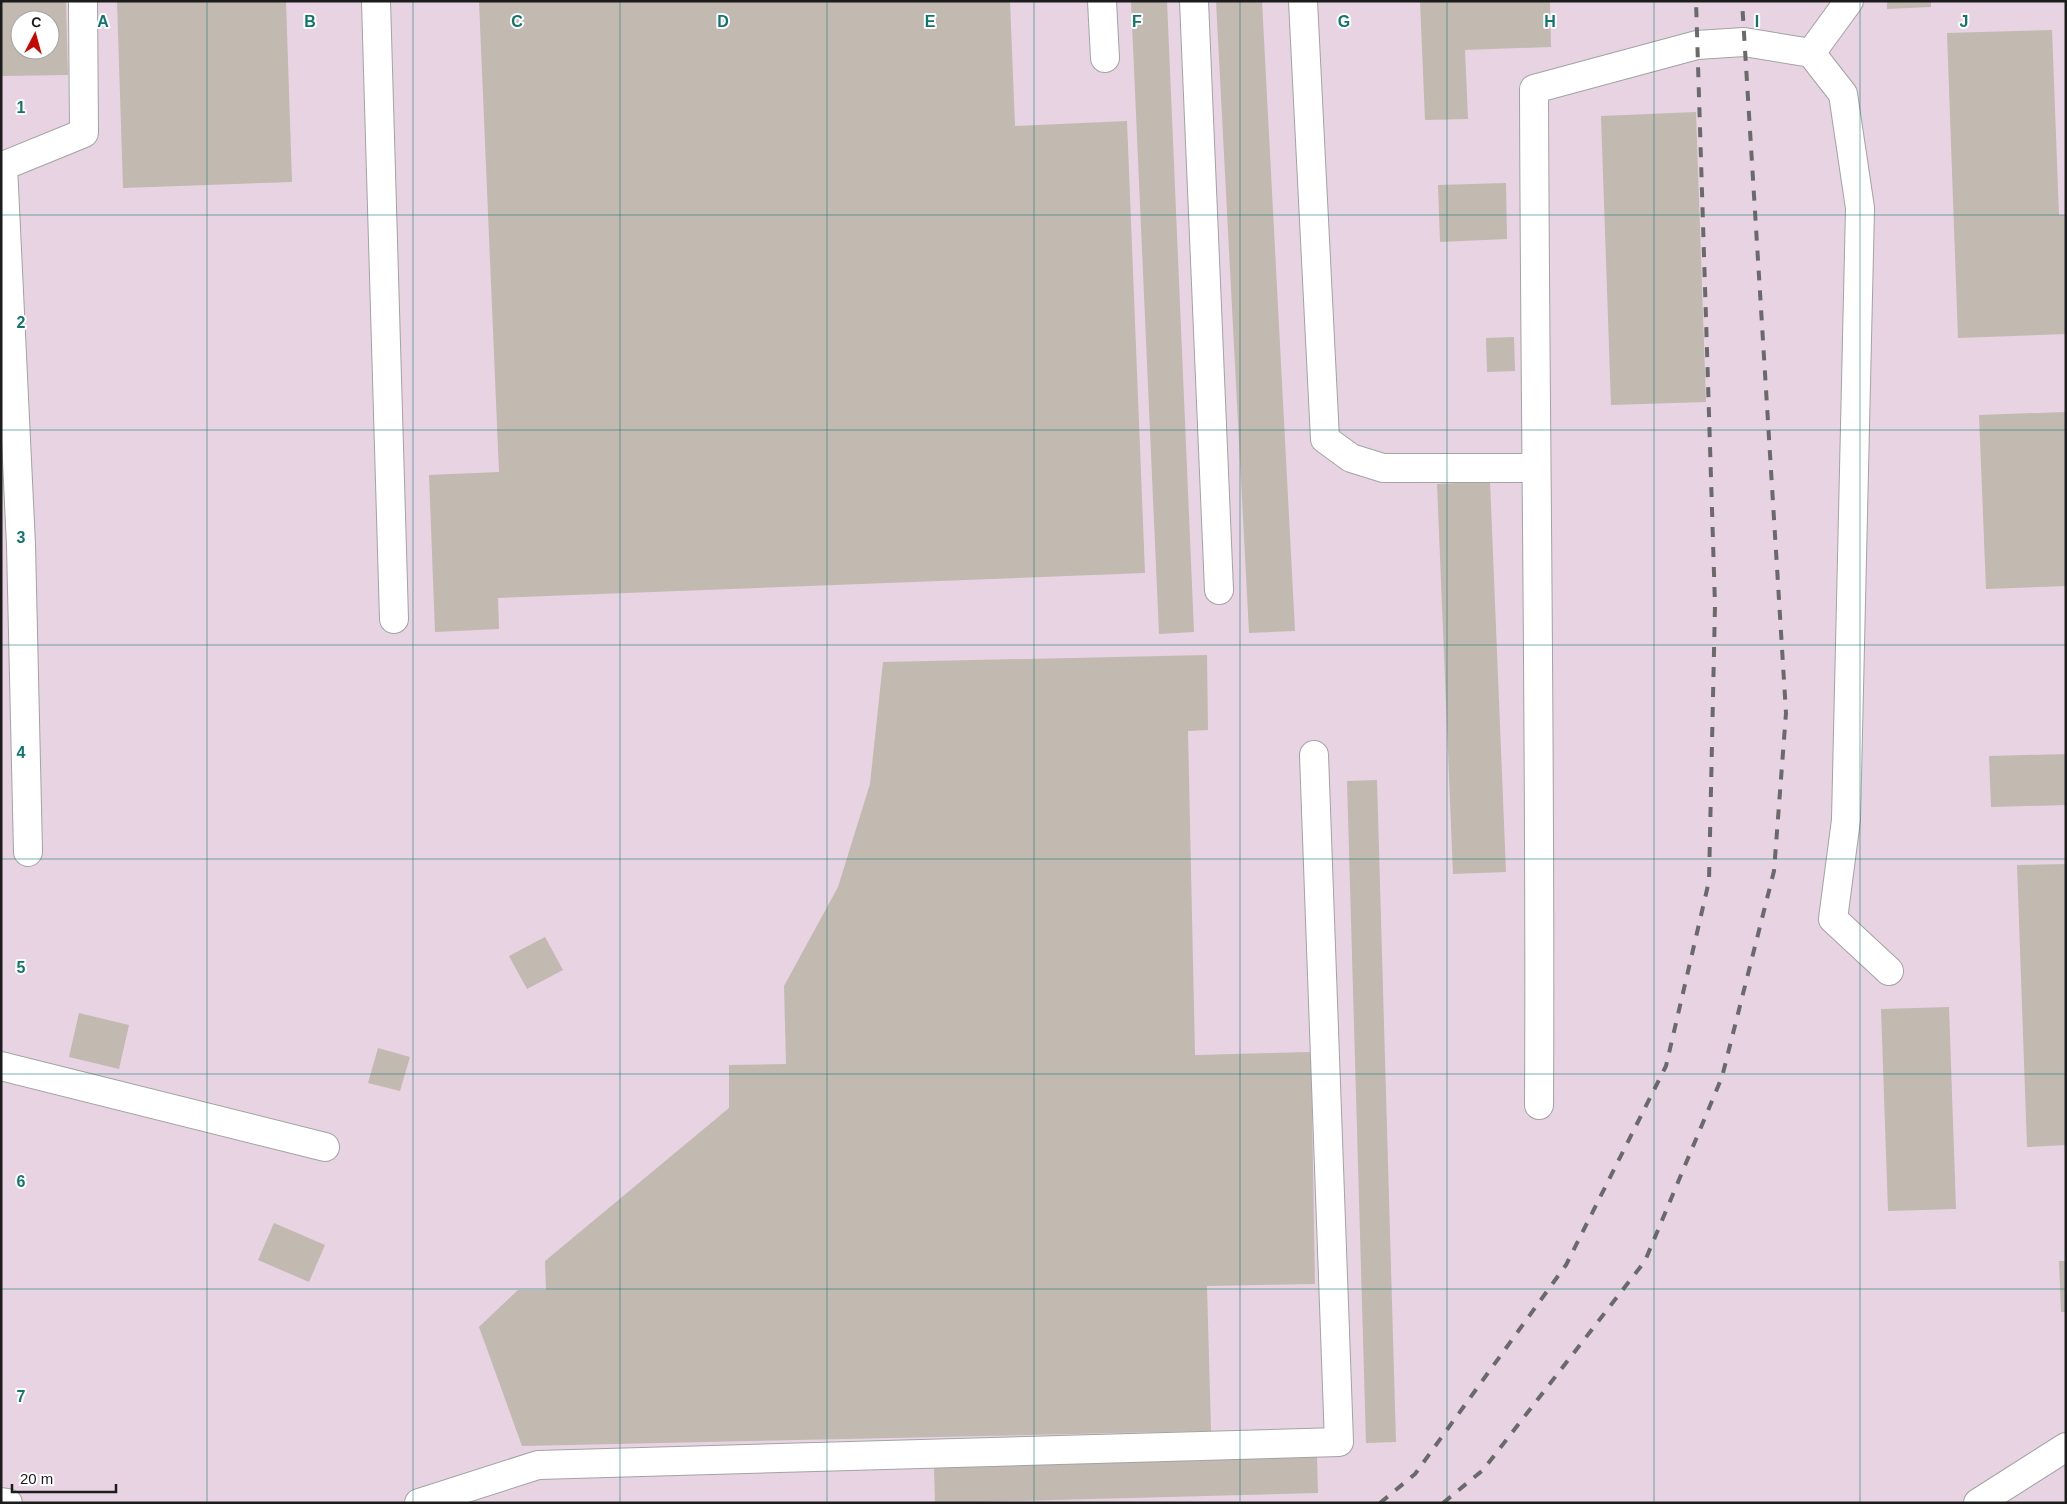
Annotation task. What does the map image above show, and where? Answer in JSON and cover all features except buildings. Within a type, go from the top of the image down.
[{"type":"street","points":[[28,852],[11,545],[3,166],[84,133],[82,1]]},
{"type":"street","points":[[376,1],[394,619]]},
{"type":"street","points":[[1102,1],[1105,58]]},
{"type":"street","points":[[1194,1],[1219,590]]},
{"type":"street","points":[[1303,1],[1325,439],[1351,458],[1383,468],[1535,468]]},
{"type":"street","points":[[1812,53],[1849,1]]},
{"type":"street","points":[[1539,1105],[1540,861],[1535,468],[1534,89],[1697,45],[1744,42],[1812,53],[1843,94],[1860,208],[1846,820],[1833,919],[1889,971]]},
{"type":"street","points":[[419,1503],[538,1465],[1339,1442],[1314,755]]},
{"type":"street","points":[[1,1066],[325,1147]]},
{"type":"street","points":[[1978,1503],[2066,1447]]},
{"type":"street","points":[[1,1502],[8,1503]]},
{"type":"shaded area","points":[[1,1],[2066,1],[2066,1503],[1,1503]]},
{"type":"railway","points":[[1380,1503],[1415,1474],[1566,1265],[1666,1066],[1709,881],[1715,605],[1696,1]]},
{"type":"railway","points":[[1443,1503],[1483,1470],[1645,1261],[1722,1077],[1774,871],[1786,713],[1742,1]]}]
